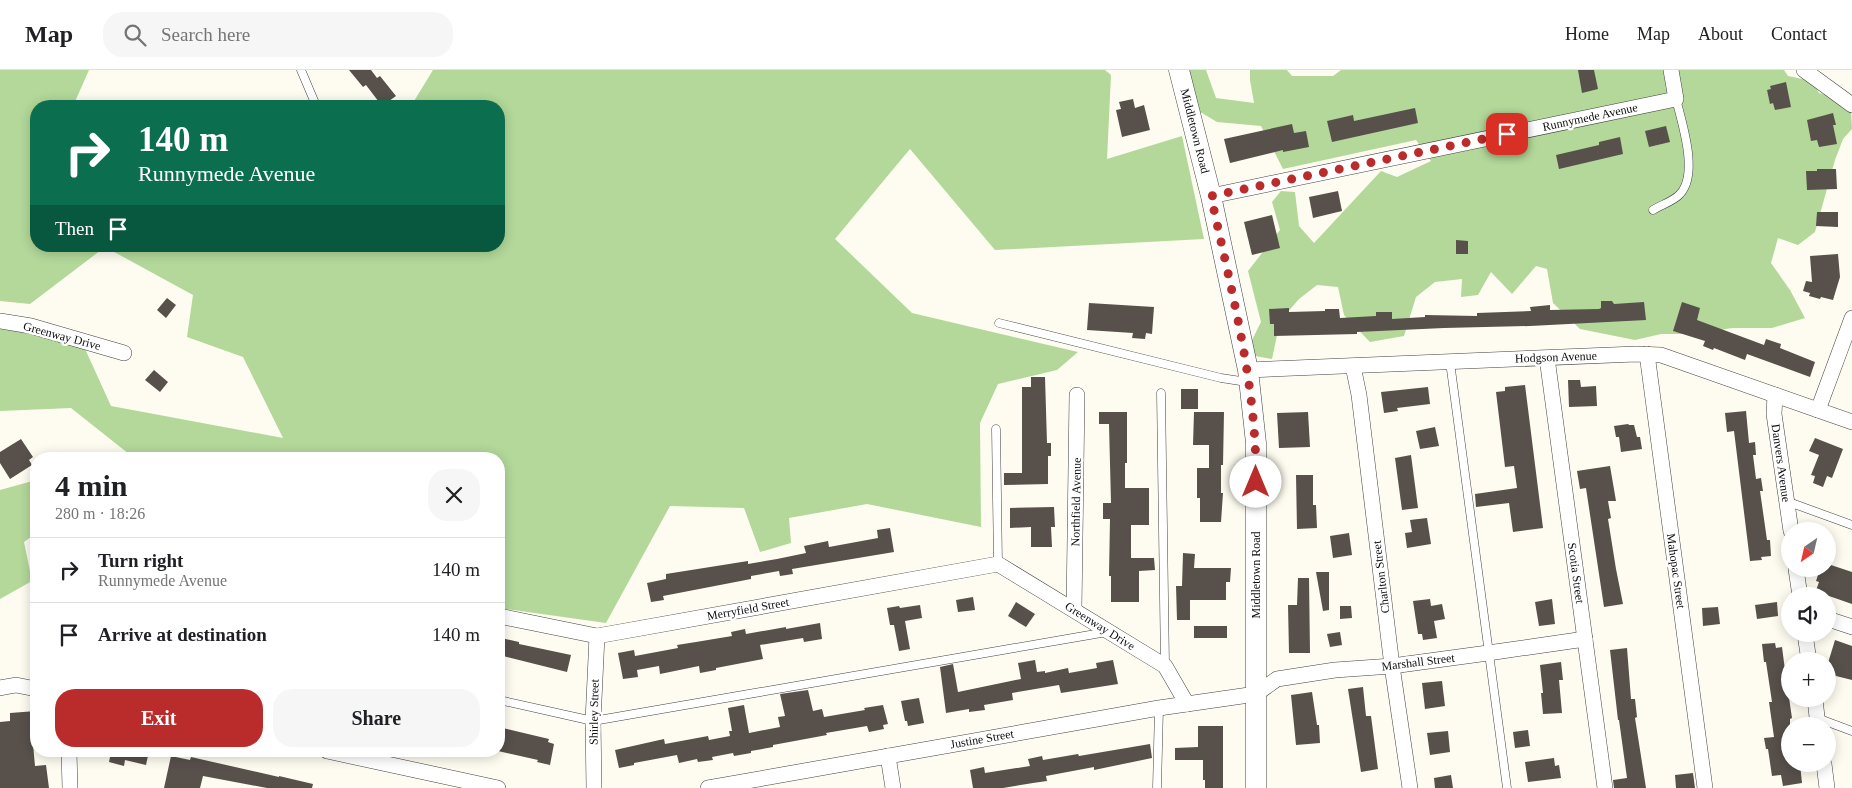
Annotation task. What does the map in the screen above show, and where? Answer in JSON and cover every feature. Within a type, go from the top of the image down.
[{"type":"street","name":"Middletown Road","points":[[1179,70],[1211,196],[1249,376],[1256,443],[1256,788]]},
{"type":"street","points":[[1671,70],[1676,99]]},
{"type":"street","points":[[1804,70],[1852,105]]},
{"type":"street","name":"Runnymede Avenue","points":[[1211,196],[1676,99]]},
{"type":"street","points":[[1818,410],[1852,318]]},
{"type":"street","name":"Greenway Drive","points":[[0,321],[31,326],[124,353]]},
{"type":"street","name":"Mahopac Street","points":[[1647,354],[1705,788]]},
{"type":"street","name":"Hodgson Avenue","points":[[1249,376],[1353,366],[1661,355],[1852,422]]},
{"type":"street","name":"Scotia Street","points":[[1547,358],[1604,788]]},
{"type":"street","name":"Charlton Street","points":[[1353,366],[1359,395],[1392,666],[1410,788]]},
{"type":"street","name":"Northfield Avenue","points":[[1074,610],[1077,395]]},
{"type":"street","name":"Danvers Avenue","points":[[1775,395],[1774,414],[1790,522]]},
{"type":"street","name":"Greenway Drive","points":[[998,564],[1165,666],[1187,704]]},
{"type":"street","name":"Merryfield Street","points":[[505,617],[597,636],[998,564]]},
{"type":"street","points":[[1836,622],[1852,627]]},
{"type":"street","name":"Shirley Street","points":[[594,788],[593,721],[597,636]]},
{"type":"street","name":"Marshall Street","points":[[1256,694],[1277,679],[1335,670],[1392,666],[1488,654],[1585,639]]},
{"type":"street","points":[[0,688],[16,685],[30,688]]},
{"type":"street","name":"Justine Street","points":[[708,788],[1159,708],[1256,694]]},
{"type":"street","points":[[888,756],[893,788]]},
{"type":"street","points":[[70,757],[70,788]]},
{"type":"street","points":[[355,757],[498,788]]},
{"type":"street","points":[[1825,772],[1827,788]]},
{"type":"lane","points":[[301,70],[314,100]]},
{"type":"lane","points":[[1653,210],[1679,196],[1686,186],[1689,176],[1688,160],[1676,99]]},
{"type":"lane","points":[[999,323],[1221,378],[1249,376]]},
{"type":"lane","points":[[1450,362],[1507,788]]},
{"type":"lane","points":[[1161,393],[1165,666]]},
{"type":"lane","points":[[996,429],[998,564]]},
{"type":"lane","points":[[1786,501],[1852,525]]},
{"type":"lane","points":[[505,701],[593,721],[1110,632]]},
{"type":"lane","points":[[1157,788],[1159,708]]},
{"type":"lane","points":[[1836,727],[1852,731]]},
{"type":"green space","points":[[0,70],[89,70],[76,100],[30,100],[30,252],[98,252],[30,304],[0,301]]},
{"type":"green space","points":[[433,70],[1105,70],[1111,75],[1107,159],[1182,136],[1204,239],[995,250],[910,149],[835,239],[912,313],[1078,352],[1057,370],[998,384],[980,423],[981,527],[867,504],[789,518],[791,543],[760,552],[744,508],[670,506],[606,623],[505,609],[505,452],[126,452],[71,408],[0,411],[0,326],[81,340],[111,406],[283,438],[243,357],[187,337],[193,295],[114,252],[505,252],[505,100],[415,100]]},
{"type":"green space","points":[[1189,70],[1206,70],[1216,98],[1254,103],[1250,70],[1287,70],[1292,76],[1333,76],[1341,70],[1784,70],[1788,76],[1812,81],[1819,93],[1834,97],[1851,110],[1852,129],[1843,139],[1835,160],[1815,232],[1798,245],[1778,238],[1771,263],[1790,290],[1805,318],[1772,328],[1732,328],[1697,334],[1661,334],[1635,340],[1580,329],[1553,303],[1547,269],[1536,266],[1512,294],[1491,272],[1478,295],[1461,297],[1462,279],[1435,282],[1416,297],[1404,336],[1370,342],[1344,315],[1338,287],[1317,285],[1299,299],[1280,321],[1272,359],[1255,356],[1252,340],[1261,322],[1248,271],[1280,230],[1272,202],[1281,191],[1295,192],[1299,226],[1314,243],[1381,171],[1397,177],[1431,161],[1416,140],[1283,169],[1261,126],[1217,122],[1197,110]]},
{"type":"green space","points":[[30,482],[30,538],[24,542],[30,571],[30,582],[0,599],[0,490]]},
{"type":"building","points":[[349,70],[371,70],[377,78],[380,76],[396,96],[390,100],[377,100],[366,85],[363,87]]},
{"type":"building","points":[[1578,70],[1594,70],[1598,89],[1582,93]]},
{"type":"building","points":[[1786,82],[1791,107],[1775,110],[1773,103],[1770,104],[1767,90],[1771,89],[1770,86]]},
{"type":"building","points":[[1133,99],[1135,108],[1144,105],[1150,130],[1122,137],[1116,110],[1121,109],[1119,102]]},
{"type":"building","points":[[1415,108],[1418,123],[1332,142],[1327,121],[1353,115],[1354,121]]},
{"type":"building","points":[[1833,113],[1836,125],[1833,125],[1837,144],[1819,147],[1817,140],[1811,141],[1807,120]]},
{"type":"building","points":[[1292,124],[1294,133],[1306,131],[1309,147],[1283,152],[1283,150],[1230,163],[1224,139]]},
{"type":"building","points":[[1666,126],[1670,142],[1649,147],[1645,131]]},
{"type":"building","points":[[1620,137],[1623,154],[1559,169],[1556,155],[1599,145],[1599,142]]},
{"type":"building","points":[[1817,169],[1836,169],[1837,189],[1807,190],[1806,171],[1817,171]]},
{"type":"building","points":[[1338,191],[1342,211],[1313,218],[1309,197]]},
{"type":"building","points":[[1817,212],[1838,212],[1838,227],[1816,226]]},
{"type":"building","points":[[1272,215],[1280,248],[1252,255],[1244,222]]},
{"type":"building","points":[[1456,240],[1468,241],[1468,254],[1456,254]]},
{"type":"building","points":[[1838,254],[1840,277],[1833,300],[1809,296],[1810,293],[1803,291],[1806,281],[1812,282],[1810,256]]},
{"type":"building","points":[[167,298],[176,305],[166,318],[157,310]]},
{"type":"building","points":[[1601,301],[1612,301],[1614,304],[1644,302],[1646,320],[1357,332],[1357,334],[1274,336],[1274,324],[1270,324],[1269,309],[1289,308],[1289,312],[1339,309],[1340,318],[1376,316],[1376,312],[1392,312],[1392,319],[1425,317],[1425,315],[1477,316],[1477,313],[1531,311],[1530,307],[1550,305],[1550,310],[1599,309],[1601,308]]},
{"type":"building","points":[[1682,302],[1700,308],[1697,320],[1764,345],[1766,339],[1781,344],[1780,348],[1815,362],[1810,377],[1747,354],[1745,360],[1714,348],[1713,350],[1703,346],[1705,341],[1673,331]]},
{"type":"building","points":[[1089,303],[1154,307],[1152,334],[1146,333],[1145,339],[1132,338],[1133,333],[1087,330]]},
{"type":"building","points":[[154,370],[168,382],[160,392],[145,380]]},
{"type":"building","points":[[1031,377],[1045,377],[1047,443],[1051,443],[1051,456],[1048,456],[1048,484],[1004,485],[1004,473],[1022,473],[1022,387],[1031,387]]},
{"type":"building","points":[[1568,380],[1580,380],[1581,387],[1596,386],[1597,406],[1569,407]]},
{"type":"building","points":[[1525,385],[1543,528],[1513,532],[1509,503],[1476,507],[1475,494],[1517,488],[1514,466],[1505,467],[1496,392],[1505,391],[1505,387]]},
{"type":"building","points":[[1428,387],[1430,404],[1397,408],[1398,411],[1384,413],[1381,392]]},
{"type":"building","points":[[1181,389],[1198,389],[1198,409],[1181,409]]},
{"type":"building","points":[[1746,411],[1749,443],[1755,442],[1756,455],[1753,455],[1756,479],[1761,478],[1763,491],[1760,491],[1767,540],[1770,540],[1771,556],[1761,557],[1762,560],[1750,561],[1734,431],[1727,432],[1725,413]]},
{"type":"building","points":[[1099,412],[1127,412],[1125,488],[1149,488],[1149,525],[1131,525],[1131,558],[1154,558],[1155,570],[1139,571],[1139,602],[1111,602],[1111,576],[1109,576],[1110,519],[1103,519],[1103,503],[1111,503],[1109,424],[1099,424]]},
{"type":"building","points":[[1194,412],[1224,412],[1223,465],[1221,465],[1221,493],[1223,493],[1221,522],[1200,522],[1200,498],[1197,498],[1197,468],[1209,468],[1209,445],[1193,445]]},
{"type":"building","points":[[1308,412],[1310,447],[1279,448],[1277,413]]},
{"type":"building","points":[[1634,425],[1637,437],[1640,437],[1642,449],[1621,452],[1619,437],[1616,437],[1614,426]]},
{"type":"building","points":[[1435,427],[1439,446],[1420,449],[1416,431]]},
{"type":"building","points":[[1815,438],[1843,449],[1832,478],[1827,476],[1823,487],[1813,483],[1815,476],[1811,475],[1819,455],[1809,451]]},
{"type":"building","points":[[21,439],[30,452],[30,466],[10,479],[0,463],[0,452]]},
{"type":"building","points":[[1411,455],[1418,508],[1402,510],[1395,458]]},
{"type":"building","points":[[1610,466],[1616,501],[1608,501],[1611,518],[1608,519],[1623,604],[1604,607],[1586,488],[1580,489],[1577,471]]},
{"type":"building","points":[[1296,475],[1313,475],[1313,505],[1316,505],[1317,528],[1297,529]]},
{"type":"building","points":[[1054,507],[1055,527],[1051,527],[1052,547],[1031,547],[1031,527],[1010,528],[1010,508]]},
{"type":"building","points":[[1427,518],[1431,544],[1407,548],[1405,533],[1412,532],[1410,520]]},
{"type":"building","points":[[890,528],[894,552],[792,569],[793,574],[780,576],[779,571],[751,576],[751,579],[663,596],[664,600],[651,602],[647,583],[666,579],[666,574],[748,561],[748,564],[777,559],[806,553],[804,546],[828,541],[829,547],[878,538],[877,530]]},
{"type":"building","points":[[1349,533],[1352,555],[1333,558],[1330,536]]},
{"type":"building","points":[[1183,553],[1195,554],[1194,568],[1231,568],[1230,582],[1226,582],[1226,600],[1190,600],[1190,620],[1177,620],[1176,586],[1182,586]]},
{"type":"building","points":[[1836,567],[1852,572],[1852,604],[1836,598],[1836,587],[1817,587],[1819,582],[1816,581],[1817,578],[1836,578]]},
{"type":"building","points":[[1316,572],[1329,572],[1329,610],[1323,611]]},
{"type":"building","points":[[1298,578],[1309,578],[1310,653],[1289,653],[1288,605],[1297,605]]},
{"type":"building","points":[[973,597],[975,610],[958,612],[956,600]]},
{"type":"building","points":[[1430,599],[1431,606],[1442,604],[1445,619],[1434,621],[1437,638],[1423,640],[1422,634],[1418,634],[1413,601]]},
{"type":"building","points":[[1552,599],[1555,624],[1539,626],[1535,602]]},
{"type":"building","points":[[1016,602],[1035,614],[1026,627],[1008,616]]},
{"type":"building","points":[[1777,602],[1778,616],[1757,619],[1755,605]]},
{"type":"building","points":[[920,605],[922,618],[905,621],[910,649],[899,651],[894,625],[890,625],[887,608]]},
{"type":"building","points":[[1340,606],[1351,606],[1352,618],[1340,619]]},
{"type":"building","points":[[1718,607],[1720,624],[1703,626],[1702,608]]},
{"type":"building","points":[[820,623],[822,639],[804,642],[803,638],[760,645],[763,659],[700,673],[699,666],[660,674],[659,666],[637,670],[638,677],[623,679],[618,653],[634,650],[635,656],[678,648],[677,645],[732,636],[731,632],[745,629],[746,634]]},
{"type":"building","points":[[1194,626],[1227,626],[1227,638],[1194,638]]},
{"type":"building","points":[[1340,632],[1342,645],[1330,647],[1327,634]]},
{"type":"building","points":[[505,639],[519,642],[519,644],[571,655],[567,672],[505,656]]},
{"type":"building","points":[[1836,640],[1852,646],[1852,680],[1836,676],[1836,652],[1831,652]]},
{"type":"building","points":[[1775,643],[1776,648],[1782,647],[1781,707],[1790,707],[1792,717],[1781,717],[1781,772],[1801,772],[1802,783],[1783,786],[1781,775],[1772,776],[1768,749],[1766,749],[1764,738],[1774,737],[1769,702],[1772,702],[1762,644]]},
{"type":"building","points":[[1627,648],[1631,699],[1635,699],[1637,717],[1635,718],[1646,788],[1614,788],[1613,780],[1627,778],[1610,650]]},
{"type":"building","points":[[1035,660],[1037,672],[1045,671],[1045,673],[1068,668],[1069,673],[1097,668],[1096,663],[1113,660],[1118,684],[1061,693],[1059,685],[1012,693],[1013,700],[984,705],[985,710],[969,712],[969,709],[946,713],[940,667],[953,664],[958,692],[1021,679],[1018,663]]},
{"type":"building","points":[[1561,662],[1563,680],[1559,680],[1562,713],[1543,714],[1540,665]]},
{"type":"building","points":[[1442,681],[1445,706],[1425,709],[1422,683]]},
{"type":"building","points":[[1363,687],[1366,716],[1371,716],[1378,769],[1361,772],[1348,689]]},
{"type":"building","points":[[808,690],[813,711],[822,709],[824,717],[883,705],[888,724],[883,725],[884,729],[869,732],[867,726],[826,733],[827,735],[773,745],[773,747],[751,751],[751,753],[734,756],[733,753],[712,757],[713,760],[698,762],[697,759],[679,763],[677,755],[634,763],[634,765],[619,768],[615,750],[664,739],[665,744],[708,736],[709,740],[730,736],[729,731],[732,731],[728,708],[744,705],[749,733],[780,727],[778,717],[785,716],[780,694]]},
{"type":"building","points":[[1312,692],[1317,725],[1319,725],[1320,743],[1296,745],[1291,695]]},
{"type":"building","points":[[919,698],[924,723],[908,726],[907,721],[905,721],[901,701]]},
{"type":"building","points":[[30,711],[30,757],[34,757],[35,766],[46,765],[49,788],[0,788],[0,722],[10,721],[10,713]]},
{"type":"building","points":[[1198,726],[1223,726],[1223,788],[1205,788],[1203,760],[1175,760],[1175,748],[1198,747]]},
{"type":"building","points":[[505,728],[549,739],[548,742],[554,744],[550,765],[537,762],[538,760],[505,753]]},
{"type":"building","points":[[1528,730],[1530,746],[1515,748],[1513,732]]},
{"type":"building","points":[[1448,731],[1450,752],[1430,755],[1427,733]]},
{"type":"building","points":[[1150,744],[1152,758],[1094,770],[1094,767],[1046,776],[1047,781],[1003,788],[973,788],[970,770],[984,767],[985,773],[1030,766],[1028,759],[1042,756],[1043,760],[1078,754],[1079,756]]},
{"type":"building","points":[[110,757],[148,757],[146,765],[125,760],[124,766],[109,762]]},
{"type":"building","points":[[171,757],[190,760],[191,757],[313,784],[312,788],[267,788],[203,776],[200,788],[164,788]]},
{"type":"building","points":[[1554,758],[1555,766],[1559,765],[1561,778],[1528,782],[1525,762]]},
{"type":"building","points":[[1693,773],[1695,788],[1676,788],[1675,775]]},
{"type":"building","points":[[1451,775],[1453,788],[1435,788],[1434,778]]},
{"type":"route","points":[[1256,482],[1256,443],[1248,370],[1211,196],[1507,134]]}]
